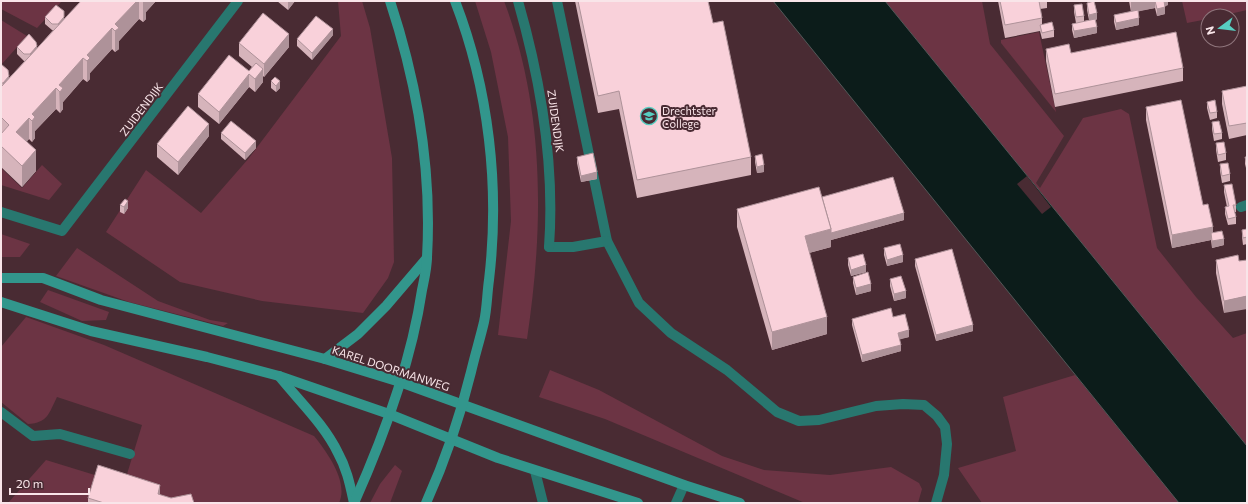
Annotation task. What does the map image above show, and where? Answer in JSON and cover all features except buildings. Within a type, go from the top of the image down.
[{"type":"street","name":"ZUIDENDIJK","points":[[1,212],[62,231],[238,1]]},
{"type":"street","points":[[354,503],[368,472],[413,341],[427,258],[426,184],[418,110],[411,72],[390,1]]},
{"type":"street","points":[[426,503],[451,440],[463,404],[484,321],[492,250],[494,204],[491,162],[479,83],[464,25],[455,1]]},
{"type":"street","name":"ZUIDENDIJK","points":[[518,1],[530,41],[541,97],[548,155],[551,202],[549,247],[573,247],[607,240]]},
{"type":"street","points":[[557,1],[607,240],[639,303],[672,333],[727,370],[777,412],[799,421],[819,420],[876,406],[903,404],[924,405],[937,416],[945,427],[947,444],[944,475],[936,503]]},
{"type":"street","points":[[325,359],[358,334],[386,306],[427,258]]},
{"type":"street","name":"KAREL DOORMANWEG","points":[[1,278],[43,278],[100,300],[325,359],[400,382],[684,485],[740,503]]},
{"type":"street","points":[[4,302],[91,331],[207,357],[279,376],[389,414],[451,440],[535,471],[638,503]]},
{"type":"street","points":[[279,376],[326,432],[338,452],[349,477],[354,503]]},
{"type":"street","points":[[1,412],[34,436],[60,434],[130,454]]},
{"type":"street","points":[[535,471],[543,503]]},
{"type":"street","points":[[676,503],[684,485]]},
{"type":"shaded area","points":[[1,1],[62,1],[37,28],[1,9]]},
{"type":"shaded area","points":[[338,1],[362,1],[370,28],[392,158],[394,262],[388,278],[363,313],[262,301],[180,282],[106,232],[146,170],[201,213],[249,158],[341,36]]},
{"type":"shaded area","points":[[475,1],[504,1],[517,42],[527,83],[534,126],[538,211],[533,296],[527,339],[498,335],[511,221],[508,137],[491,52]]},
{"type":"shaded area","points":[[773,1],[885,1],[1247,446],[1247,503],[1179,503]]},
{"type":"shaded area","points":[[885,1],[982,1],[990,44],[1064,136],[1036,183],[1040,188],[1083,118],[1121,109],[1129,114],[1157,248],[1196,297],[1233,338],[1247,333],[1247,446]]},
{"type":"shaded area","points":[[1182,1],[1247,1],[1247,10],[1240,12],[1240,8],[1200,8],[1200,21],[1187,23]]},
{"type":"shaded area","points":[[1,20],[27,36],[1,65]]},
{"type":"shaded area","points":[[1039,32],[1056,112],[1001,43],[1001,40]]},
{"type":"shaded area","points":[[42,165],[62,184],[49,200],[1,185],[1,168],[22,188]]},
{"type":"shaded area","points":[[1,234],[30,244],[20,257],[1,257]]},
{"type":"shaded area","points":[[77,248],[158,301],[210,320],[228,323],[223,326],[129,302],[56,276]]},
{"type":"shaded area","points":[[48,290],[109,312],[106,320],[82,321],[40,302]]},
{"type":"shaded area","points":[[26,317],[104,345],[314,436],[325,450],[339,477],[341,495],[339,503],[8,503],[46,460],[124,484],[142,425],[57,397],[50,412],[44,419],[40,422],[28,424],[1,402],[1,347]]},
{"type":"shaded area","points":[[550,370],[599,390],[722,456],[764,470],[830,475],[891,467],[919,483],[922,489],[918,503],[805,503],[605,419],[539,397]]},
{"type":"shaded area","points":[[1075,375],[1179,503],[982,503],[958,468],[1016,451],[1003,397]]},
{"type":"shaded area","points":[[395,465],[402,471],[390,503],[370,503],[380,484]]},
{"type":"pier","points":[[1027,176],[1051,207],[1042,214],[1017,184]]},
{"type":"place","name":"Drechtster College","points":[[649,116]]}]
